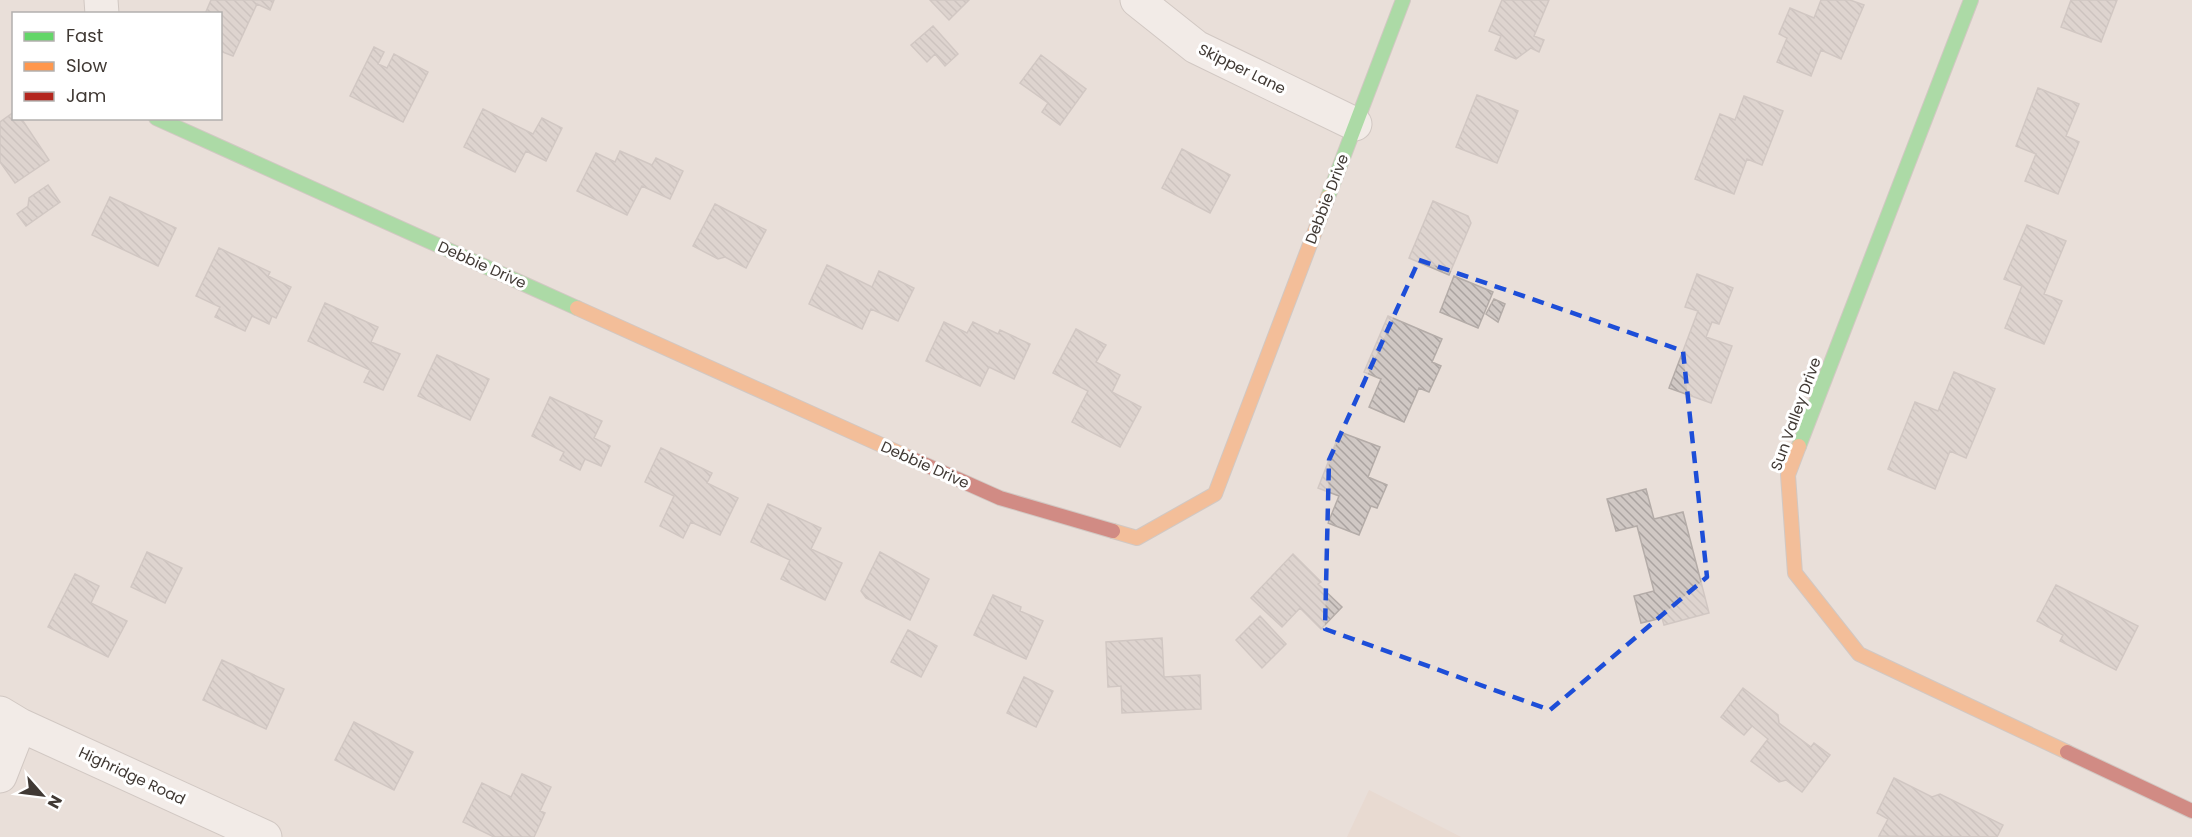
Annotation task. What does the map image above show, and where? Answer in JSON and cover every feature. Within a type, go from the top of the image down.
[{"type":"street","name":"Skipper Lane","points":[[1137,0],[1196,47],[1355,124]]},
{"type":"street","name":"Debbie Drive","points":[[160,120],[1000,498],[1137,538],[1215,494],[1403,0]]},
{"type":"street","name":"Sun Valley Drive","points":[[1971,0],[1788,475],[1795,573],[1859,654],[2192,811]]},
{"type":"street","points":[[0,776],[10,719]]},
{"type":"street","name":"Highridge Road","points":[[10,719],[265,837]]},
{"type":"highlighted area","points":[[1419,260],[1683,351],[1707,577],[1550,710],[1325,629],[1329,460]]},
{"type":"shaded area","points":[[1369,790],[1461,837],[1347,837]]},
{"type":"building","points":[[211,0],[274,0],[270,10],[257,4],[233,56],[222,52],[222,12],[206,12]]},
{"type":"building","points":[[930,0],[969,0],[949,20]]},
{"type":"building","points":[[1502,0],[1549,0],[1534,36],[1544,40],[1539,52],[1531,48],[1516,59],[1495,50],[1501,36],[1489,31]]},
{"type":"building","points":[[1821,0],[1850,0],[1864,5],[1841,59],[1821,50],[1811,76],[1777,62],[1787,38],[1779,34],[1790,8],[1814,18]]},
{"type":"building","points":[[2071,0],[2117,0],[2101,42],[2061,27]]},
{"type":"building","points":[[933,26],[958,54],[945,66],[935,54],[927,62],[911,45]]},
{"type":"building","points":[[374,47],[384,52],[378,64],[387,68],[394,54],[428,72],[403,122],[350,96]]},
{"type":"building","points":[[1041,55],[1086,89],[1060,125],[1042,112],[1048,103],[1020,83]]},
{"type":"building","points":[[2038,88],[2079,104],[2066,136],[2079,142],[2058,194],[2025,181],[2036,154],[2016,146]]},
{"type":"building","points":[[1477,95],[1518,111],[1497,163],[1456,147]]},
{"type":"building","points":[[1744,96],[1783,111],[1762,165],[1747,159],[1734,194],[1695,179],[1720,114],[1735,120]]},
{"type":"building","points":[[483,109],[533,134],[542,118],[562,128],[546,161],[526,151],[515,172],[464,147]]},
{"type":"building","points":[[12,113],[12,120],[22,120],[49,160],[15,183],[0,162],[0,122]]},
{"type":"building","points":[[1182,149],[1230,175],[1210,213],[1162,188]]},
{"type":"building","points":[[620,151],[652,165],[656,158],[683,171],[670,199],[642,186],[627,215],[577,191],[596,153],[615,162]]},
{"type":"building","points":[[48,185],[60,202],[26,226],[17,214],[28,206],[29,198]]},
{"type":"building","points":[[110,197],[176,228],[158,266],[92,235]]},
{"type":"building","points":[[1433,201],[1468,216],[1471,223],[1449,275],[1409,258]]},
{"type":"building","points":[[715,204],[766,230],[746,268],[725,257],[718,259],[693,246]]},
{"type":"building","points":[[2027,225],[2066,241],[2044,294],[2062,301],[2044,344],[2005,328],[2022,286],[2004,279]]},
{"type":"building","points":[[219,248],[270,272],[268,276],[291,287],[276,318],[272,316],[269,324],[252,316],[245,331],[215,317],[220,307],[196,296]]},
{"type":"building","points":[[827,265],[872,287],[879,271],[914,288],[898,321],[871,309],[862,329],[809,304]]},
{"type":"building","points":[[1697,274],[1733,288],[1719,324],[1712,322],[1706,337],[1732,346],[1711,403],[1669,388],[1698,311],[1685,307]]},
{"type":"building","points":[[1454,276],[1493,292],[1478,328],[1440,312]]},
{"type":"building","points":[[1494,299],[1505,304],[1498,322],[1486,314]]},
{"type":"building","points":[[325,303],[378,327],[371,342],[400,354],[383,390],[364,382],[370,370],[308,341]]},
{"type":"building","points":[[1388,316],[1442,339],[1432,362],[1441,366],[1429,392],[1419,388],[1404,422],[1369,407],[1381,379],[1364,372]]},
{"type":"building","points":[[944,322],[967,333],[973,322],[998,334],[1000,330],[1030,344],[1014,379],[989,367],[980,386],[926,361]]},
{"type":"building","points":[[1076,329],[1106,345],[1096,362],[1120,375],[1112,392],[1141,407],[1120,447],[1072,422],[1088,391],[1053,373]]},
{"type":"building","points":[[437,355],[489,379],[470,420],[418,396]]},
{"type":"building","points":[[1954,372],[1995,389],[1966,458],[1950,451],[1935,489],[1888,469],[1915,402],[1938,411]]},
{"type":"building","points":[[550,397],[602,421],[594,438],[610,446],[601,466],[585,459],[580,470],[560,460],[564,452],[532,436]]},
{"type":"building","points":[[1340,432],[1380,447],[1368,477],[1387,485],[1377,508],[1371,506],[1359,535],[1328,523],[1339,496],[1318,488]]},
{"type":"building","points":[[661,448],[712,473],[707,483],[738,498],[720,535],[691,522],[683,538],[660,526],[674,496],[645,482]]},
{"type":"building","points":[[1646,489],[1654,519],[1683,512],[1709,613],[1664,625],[1662,618],[1641,623],[1634,596],[1654,591],[1637,526],[1616,531],[1607,499]]},
{"type":"building","points":[[768,504],[821,528],[811,549],[842,563],[825,600],[781,579],[790,560],[751,542]]},
{"type":"building","points":[[147,552],[182,568],[165,603],[131,587]]},
{"type":"building","points":[[880,552],[929,579],[910,620],[866,598],[861,591]]},
{"type":"building","points":[[1293,554],[1321,582],[1318,584],[1342,607],[1321,629],[1300,608],[1282,627],[1251,598]]},
{"type":"building","points":[[75,574],[99,586],[91,603],[127,621],[108,657],[48,627]]},
{"type":"building","points":[[2056,585],[2138,626],[2116,670],[2060,641],[2063,635],[2037,621]]},
{"type":"building","points":[[993,595],[1021,607],[1020,611],[1043,621],[1026,659],[974,635]]},
{"type":"building","points":[[1260,616],[1286,644],[1262,668],[1236,640]]},
{"type":"building","points":[[908,630],[937,646],[921,677],[891,662]]},
{"type":"building","points":[[1162,638],[1164,677],[1200,675],[1201,709],[1122,713],[1121,686],[1108,687],[1106,642]]},
{"type":"building","points":[[222,660],[284,689],[266,729],[203,700]]},
{"type":"building","points":[[1024,677],[1053,691],[1036,727],[1007,713]]},
{"type":"building","points":[[1743,688],[1778,715],[1779,723],[1811,747],[1814,743],[1830,755],[1802,792],[1786,780],[1779,782],[1751,761],[1768,739],[1752,726],[1744,735],[1721,717]]},
{"type":"building","points":[[354,722],[413,752],[394,790],[335,760]]},
{"type":"building","points":[[522,774],[551,787],[540,811],[545,813],[534,837],[494,837],[463,822],[482,783],[511,797]]},
{"type":"building","points":[[1894,778],[1932,797],[1940,794],[2003,825],[1997,837],[1879,836],[1888,819],[1877,813]]},
{"type":"traffic: fast","points":[[1328,197],[1403,0]]},
{"type":"traffic: fast","points":[[1799,446],[1971,0]]},
{"type":"traffic: fast","points":[[160,120],[577,308]]},
{"type":"traffic: slow","points":[[1113,531],[1137,538],[1215,494],[1328,197]]},
{"type":"traffic: slow","points":[[577,308],[908,457]]},
{"type":"traffic: slow","points":[[1799,446],[1788,475],[1795,573],[1859,654],[2067,752]]},
{"type":"traffic: jam","points":[[908,457],[1000,498],[1113,531]]},
{"type":"traffic: jam","points":[[2067,752],[2192,811]]}]
